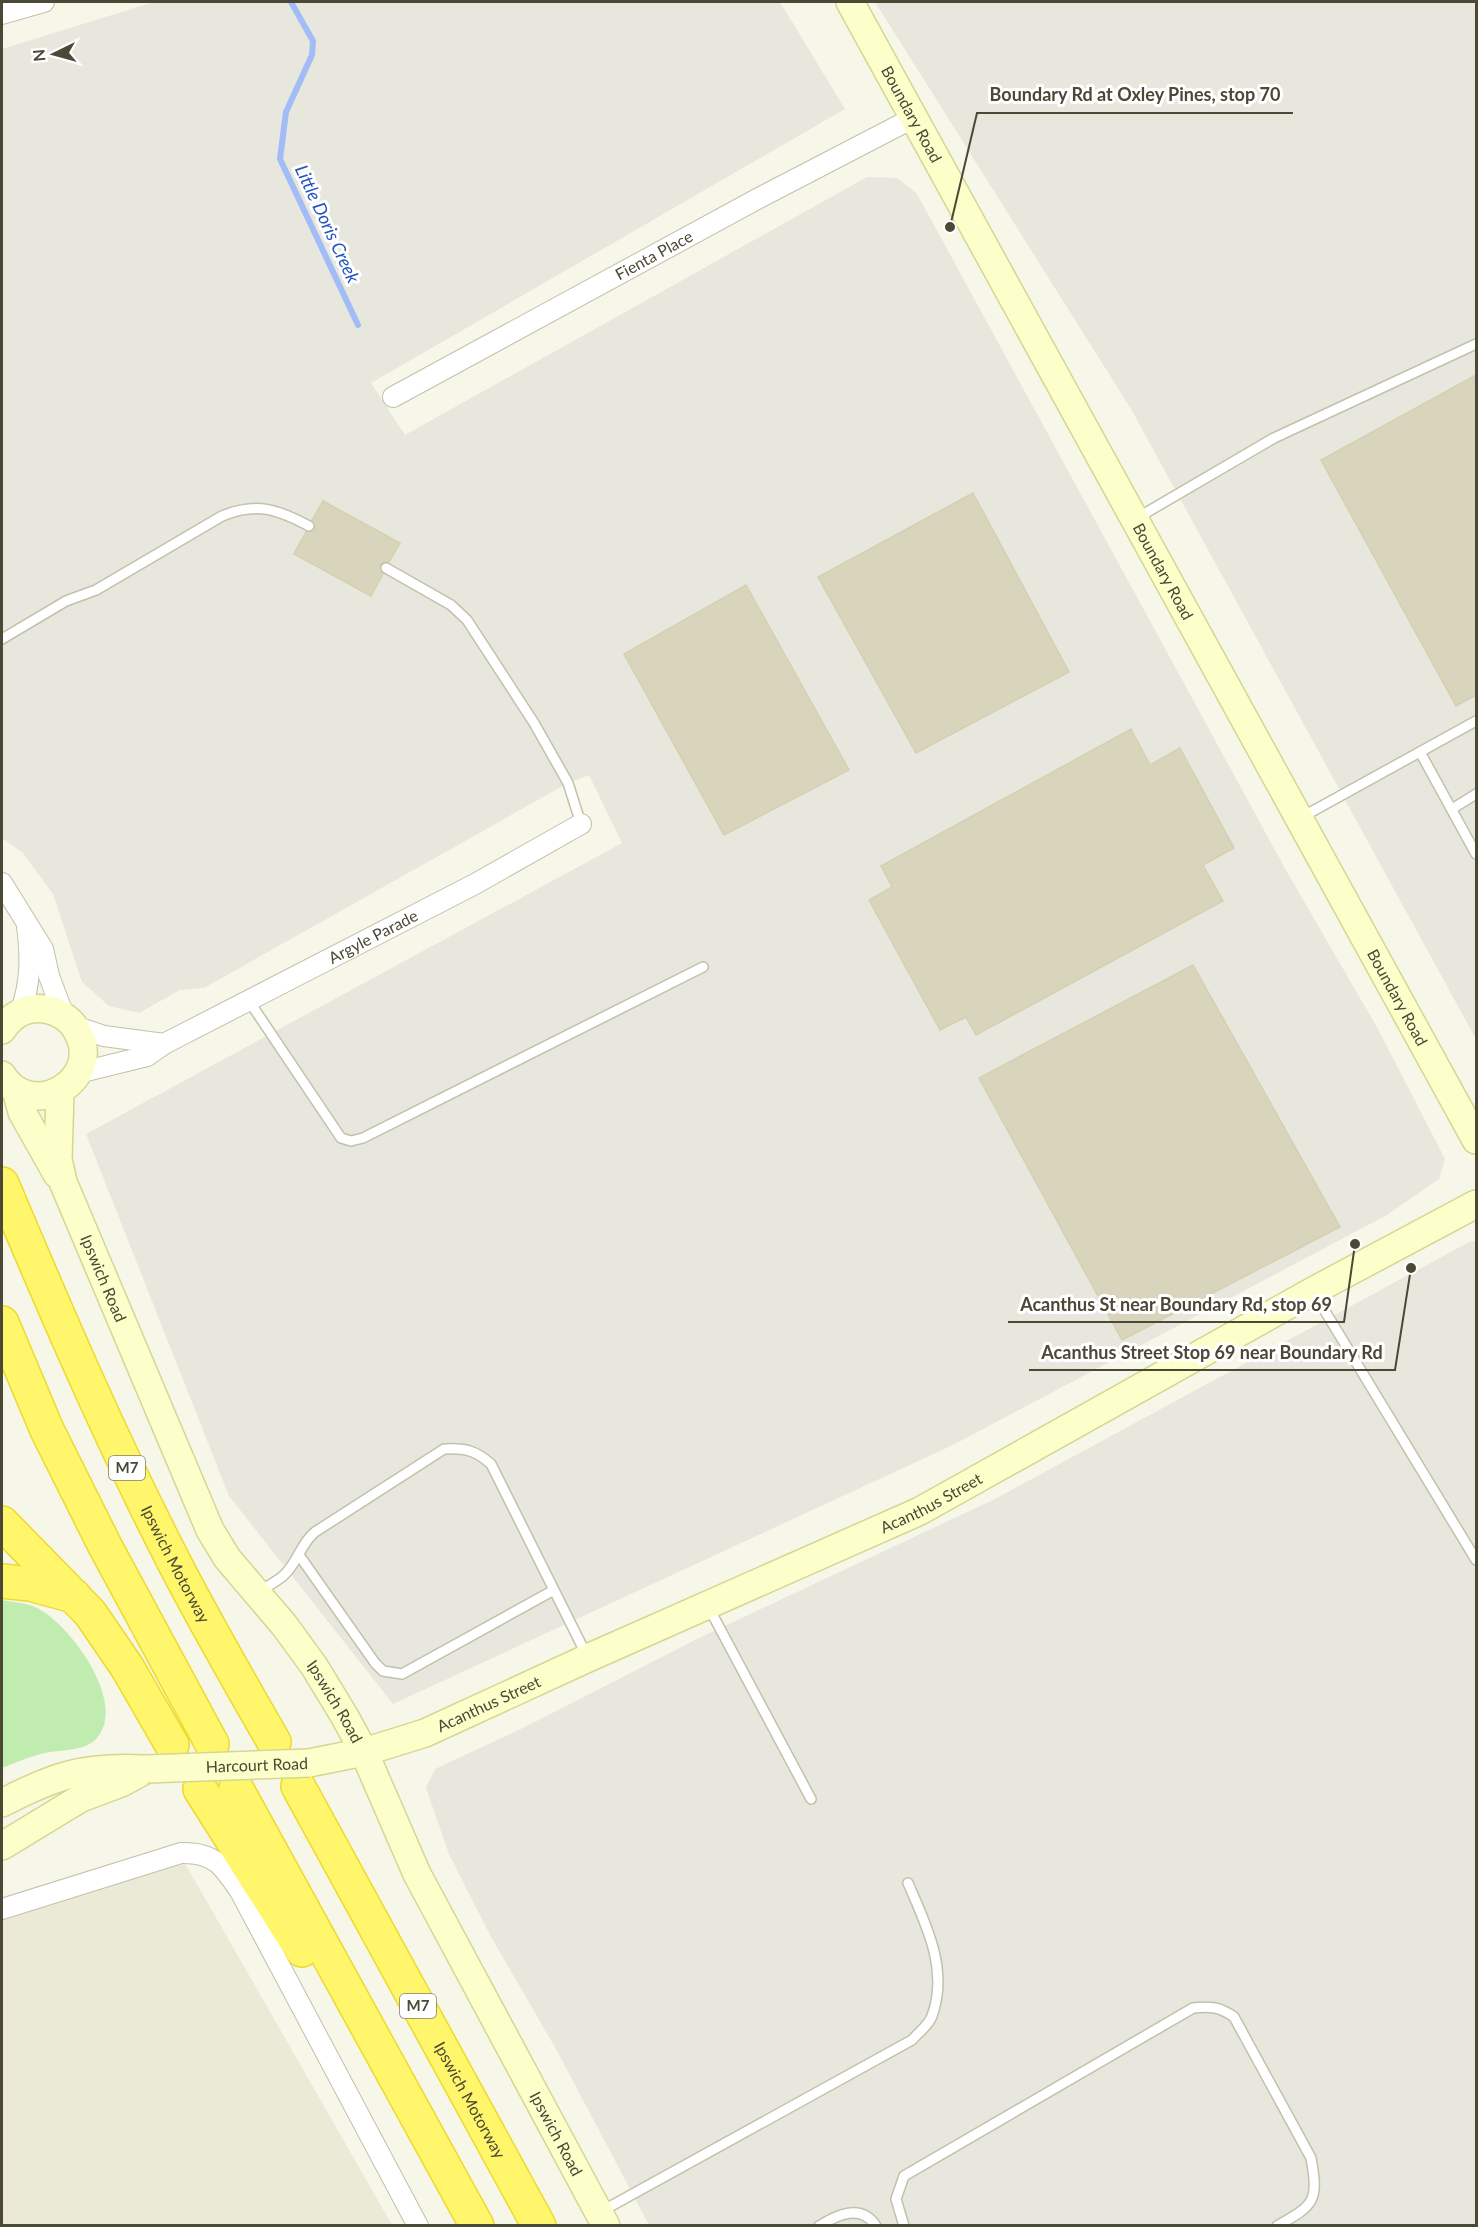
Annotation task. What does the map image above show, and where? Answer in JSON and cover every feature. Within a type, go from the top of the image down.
[{"type":"highway","name":"Ipswich Motorway","points":[[2,1184],[54,1309],[132,1477],[176,1565],[274,1742]]},
{"type":"highway","points":[[2,1323],[47,1430],[105,1546],[212,1744]]},
{"type":"highway","points":[[2,1523],[76,1597],[127,1667],[172,1745]]},
{"type":"highway","points":[[2,1581],[30,1584],[76,1597]]},
{"type":"highway","name":"Ipswich Motorway","points":[[303,1775],[539,2226]]},
{"type":"highway","points":[[236,1788],[477,2226]]},
{"type":"highway","points":[[200,1789],[319,1977],[349,1993]]},
{"type":"street","points":[[2,14],[44,2]]},
{"type":"street","name":"Boundary Road","points":[[850,2],[1476,1140]]},
{"type":"street","name":"Fienta Place","points":[[393,397],[759,198],[915,117]]},
{"type":"street","name":"Argyle Parade","points":[[69,1082],[147,1056],[164,1044],[475,884],[581,824]]},
{"type":"street","points":[[2,883],[43,949],[49,976],[69,1021]]},
{"type":"street","points":[[6,1025],[28,990],[31,969],[26,921]]},
{"type":"street","points":[[6,1025],[43,1008],[104,1036],[164,1044]]},
{"type":"street","name":"Ipswich Road","points":[[69,1021],[83,1049],[69,1082],[58,1150],[63,1182],[195,1500],[227,1558],[255,1594],[284,1625],[314,1666],[364,1752],[417,1874],[603,2219]]},
{"type":"street","points":[[9,1082],[38,1097],[69,1082]]},
{"type":"street","name":"Ipswich Road","points":[[9,1082],[48,1163],[63,1182]]},
{"type":"street","name":"Acanthus Street","points":[[364,1752],[425,1733],[588,1658],[921,1511],[1313,1291],[1476,1204]]},
{"type":"street","name":"Harcourt Road","points":[[2,1803],[47,1780],[106,1767],[303,1775],[364,1752]]},
{"type":"street","name":"Harcourt Road","points":[[2,1846],[81,1798],[121,1783],[147,1769]]},
{"type":"street","points":[[2,1909],[181,1853],[203,1853],[226,1871],[241,1893],[418,2226]]},
{"type":"lane","points":[[1135,519],[1274,438],[1476,344]]},
{"type":"lane","points":[[2,639],[66,601],[96,590],[222,516],[238,510],[254,507],[267,509],[289,515],[309,526]]},
{"type":"lane","points":[[386,568],[451,605],[467,620],[534,723],[568,783],[581,824]]},
{"type":"lane","points":[[1299,819],[1476,721]]},
{"type":"lane","points":[[1420,752],[1476,854]]},
{"type":"lane","points":[[1452,810],[1476,794]]},
{"type":"lane","points":[[249,1001],[341,1138],[351,1141],[363,1138],[704,967]]},
{"type":"lane","points":[[1313,1291],[1476,1560]]},
{"type":"lane","points":[[255,1594],[284,1575],[299,1555],[304,1541],[315,1532],[444,1449],[462,1448],[477,1452],[491,1464],[588,1658]]},
{"type":"lane","points":[[299,1555],[375,1663],[390,1674],[402,1674],[554,1590]]},
{"type":"lane","points":[[708,1606],[811,1799]]},
{"type":"lane","points":[[603,2219],[912,2040],[932,2018],[939,1980],[933,1940],[908,1883]]},
{"type":"lane","points":[[904,2226],[896,2199],[904,2176],[1193,2008],[1209,2006],[1221,2008],[1234,2017],[1311,2158],[1315,2179],[1313,2197],[1306,2210],[1277,2226]]},
{"type":"lane","points":[[819,2226],[839,2214],[852,2212],[864,2215],[876,2226]]},
{"type":"shaded area","points":[[154,2],[780,2],[845,109],[371,383],[405,435],[867,177],[897,178],[917,194],[1287,872],[1378,1029],[1445,1159],[1439,1179],[1387,1215],[953,1445],[393,1704],[229,1496],[86,1134],[622,843],[589,775],[568,783],[204,988],[180,990],[139,1013],[109,1006],[82,982],[53,894],[23,853],[2,838],[2,49]]},
{"type":"shaded area","points":[[875,2],[1476,2],[1476,1039],[1131,409]]},
{"type":"shaded area","points":[[1471,1241],[1476,1242],[1476,2225],[649,2225],[556,2049],[490,1935],[449,1854],[426,1788],[435,1769],[523,1728],[699,1638],[995,1499]]},
{"type":"shaded area","points":[[183,1860],[392,2225],[2,2225],[2,1918]]},
{"type":"green space","points":[[2,1600],[33,1606],[50,1617],[65,1630],[91,1666],[105,1705],[105,1723],[97,1738],[86,1746],[39,1754],[2,1768]]},
{"type":"building","points":[[1476,375],[1476,695],[1456,706],[1321,460]]},
{"type":"building","points":[[973,493],[1069,672],[916,753],[818,577]]},
{"type":"building","points":[[323,501],[400,543],[389,562],[383,562],[380,565],[383,574],[371,596],[294,554],[306,532],[315,530],[312,520]]},
{"type":"building","points":[[746,585],[849,770],[724,835],[624,654]]},
{"type":"building","points":[[1131,729],[1150,765],[1180,748],[1234,848],[1203,865],[1223,901],[976,1035],[966,1017],[940,1030],[869,900],[892,887],[881,866]]},
{"type":"building","points":[[1193,965],[1340,1227],[1122,1340],[979,1078]]},
{"type":"waterway","name":"Little Doris Creek","points":[[291,2],[313,41],[312,55],[286,112],[280,159],[358,325]]},
{"type":"place","name":"Boundary Rd at Oxley Pines, stop 70","points":[[950,227]]},
{"type":"place","name":"Acanthus St near Boundary Rd, stop 69","points":[[1355,1244]]},
{"type":"place","name":"Acanthus Street Stop 69 near Boundary Rd","points":[[1411,1268]]}]
